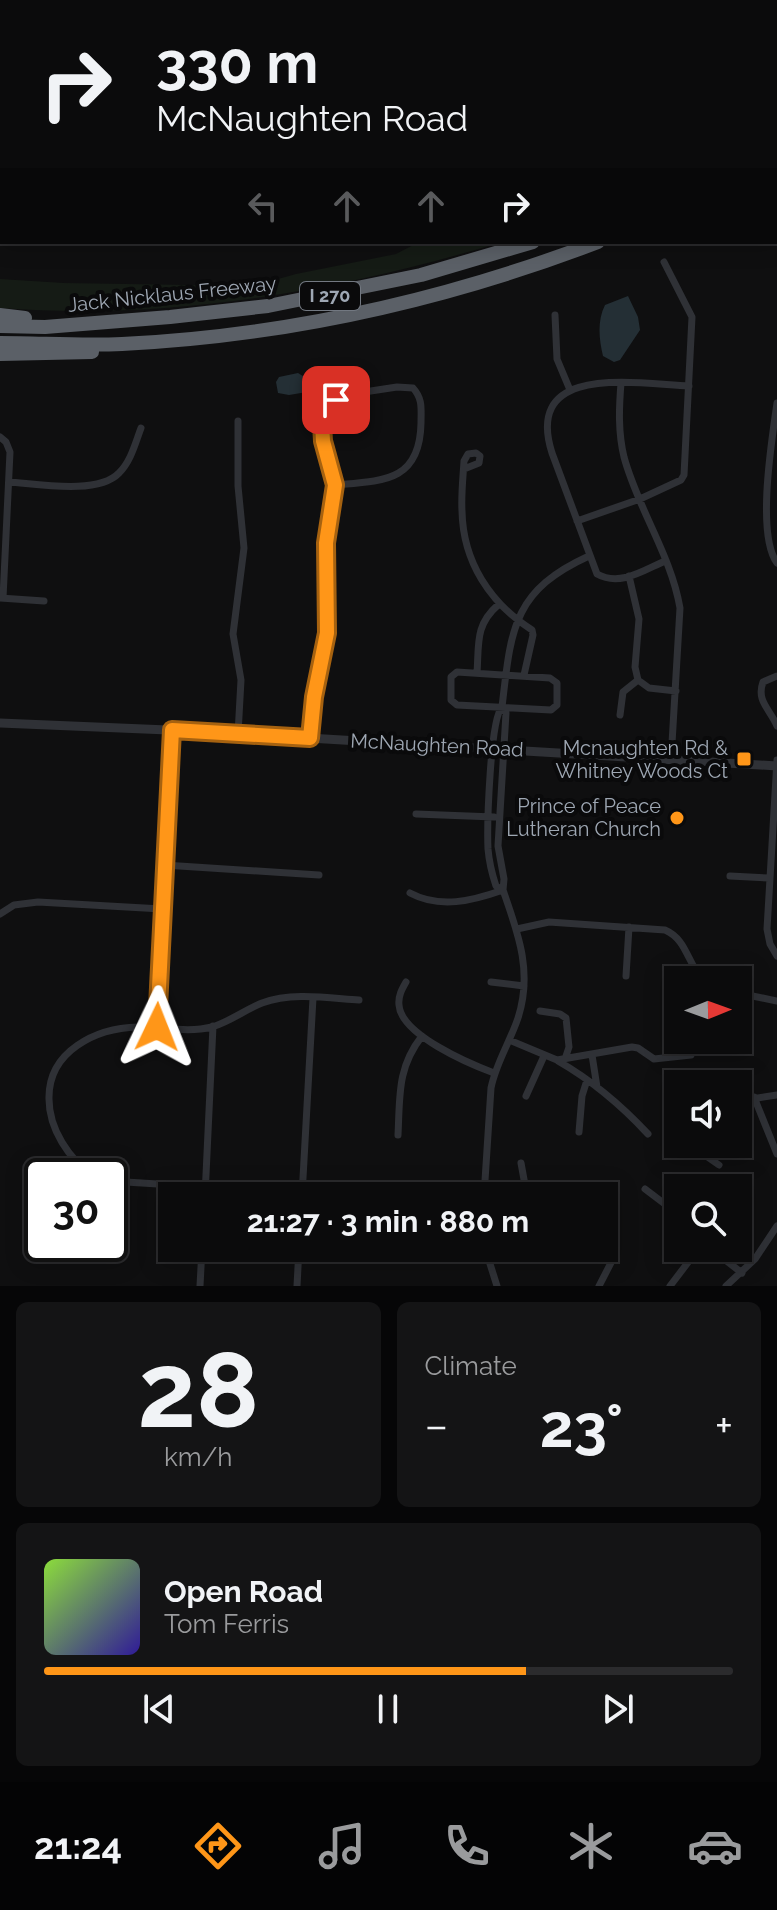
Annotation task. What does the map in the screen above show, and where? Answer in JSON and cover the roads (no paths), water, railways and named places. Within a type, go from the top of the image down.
[{"type":"highway","name":"Jack Nicklaus Freeway","points":[[0,326],[45,327],[218,313],[317,298],[421,275],[526,244]]},
{"type":"highway","name":"Jack Nicklaus Freeway","points":[[0,343],[152,342],[271,329],[376,309],[486,281],[592,244]]},
{"type":"highway","points":[[0,315],[47,320],[121,320]]},
{"type":"highway","points":[[0,354],[121,351],[152,342]]},
{"type":"street","points":[[577,521],[640,499],[681,480],[684,475],[692,317],[664,262]]},
{"type":"street","points":[[555,315],[557,359],[570,390]]},
{"type":"street","points":[[665,561],[616,580],[597,574],[547,432],[551,413],[559,398],[570,390],[593,382],[689,386]]},
{"type":"street","points":[[621,383],[620,432],[624,455],[675,583],[680,608],[671,760]]},
{"type":"street","points":[[310,738],[314,697],[327,633],[326,543],[335,485],[322,424],[334,403],[354,393],[413,388],[421,399],[421,436],[419,451],[413,462],[382,481],[335,485]]},
{"type":"street","points":[[777,403],[767,532],[770,550],[777,563]]},
{"type":"street","points":[[238,421],[238,486],[244,548],[233,634],[241,680],[238,734]]},
{"type":"street","points":[[9,482],[83,486],[103,483],[112,479],[128,462],[141,428]]},
{"type":"street","points":[[3,439],[10,452],[1,598],[44,601]]},
{"type":"street","points":[[464,469],[462,515],[467,549],[479,577],[498,605],[532,630],[524,675]]},
{"type":"street","points":[[503,890],[496,886],[492,873],[488,850],[489,817],[506,713],[502,707],[516,620],[550,577],[589,556]]},
{"type":"street","points":[[629,576],[639,619],[635,667],[638,680],[649,688],[676,691]]},
{"type":"street","points":[[477,673],[480,628],[487,615],[498,605]]},
{"type":"street","points":[[457,672],[477,673],[554,679],[557,705],[551,710],[453,704],[450,696],[451,677],[457,672]]},
{"type":"street","points":[[777,676],[763,682],[760,692],[761,701],[777,726]]},
{"type":"street","points":[[620,715],[623,692],[638,680]]},
{"type":"street","name":"McNaughten Road","points":[[0,723],[172,730],[777,766]]},
{"type":"street","points":[[157,1027],[172,730]]},
{"type":"street","points":[[485,1182],[489,1100],[494,1073],[518,1018],[524,986],[524,957],[503,890],[498,846],[498,749]]},
{"type":"street","points":[[777,760],[767,929],[777,956]]},
{"type":"street","points":[[416,814],[500,817]]},
{"type":"street","points":[[164,865],[319,875]]},
{"type":"street","points":[[730,876],[769,878]]},
{"type":"street","points":[[410,893],[420,898],[457,902],[503,890]]},
{"type":"street","points":[[0,914],[14,905],[38,902],[162,909]]},
{"type":"street","points":[[517,929],[549,922],[656,928],[674,934],[686,948],[695,966]]},
{"type":"street","points":[[626,976],[629,927]]},
{"type":"street","points":[[406,982],[401,993],[401,1014],[422,1036],[494,1073]]},
{"type":"street","points":[[491,982],[524,986]]},
{"type":"street","points":[[752,996],[777,1001]]},
{"type":"street","points":[[74,1158],[53,1125],[49,1111],[50,1085],[64,1056],[81,1043],[125,1028],[190,1029],[213,1026],[264,1002],[286,998],[359,1000]]},
{"type":"street","points":[[303,1182],[313,998]]},
{"type":"street","points":[[540,1011],[566,1018],[569,1047],[561,1060]]},
{"type":"street","points":[[205,1182],[213,1026]]},
{"type":"street","points":[[398,1135],[402,1073],[410,1052],[422,1036]]},
{"type":"street","points":[[509,1040],[561,1060],[632,1047],[654,1059],[691,1055]]},
{"type":"street","points":[[592,1055],[597,1087]]},
{"type":"street","points":[[526,1096],[544,1056]]},
{"type":"street","points":[[561,1060],[626,1110],[648,1134]]},
{"type":"street","points":[[579,1132],[582,1096],[587,1080]]},
{"type":"street","points":[[777,1095],[754,1097],[777,1154]]},
{"type":"street","points":[[709,1158],[719,1165]]},
{"type":"street","points":[[521,1163],[524,1182]]},
{"type":"street","points":[[128,1183],[158,1187]]},
{"type":"street","points":[[645,1189],[664,1203]]},
{"type":"street","points":[[726,1286],[771,1244],[777,1226]]},
{"type":"street","points":[[200,1286],[201,1262]]},
{"type":"street","points":[[297,1286],[298,1262]]},
{"type":"street","points":[[489,1262],[497,1286]]},
{"type":"street","points":[[599,1286],[611,1262]]},
{"type":"street","points":[[670,1286],[688,1262]]},
{"type":"street","points":[[728,1262],[742,1273]]},
{"type":"place","name":"Mcnaughten Rd & Whitney Woods Ct","points":[[744,759]]},
{"type":"place","name":"Prince of Peace Lutheran Church","points":[[677,818]]}]
